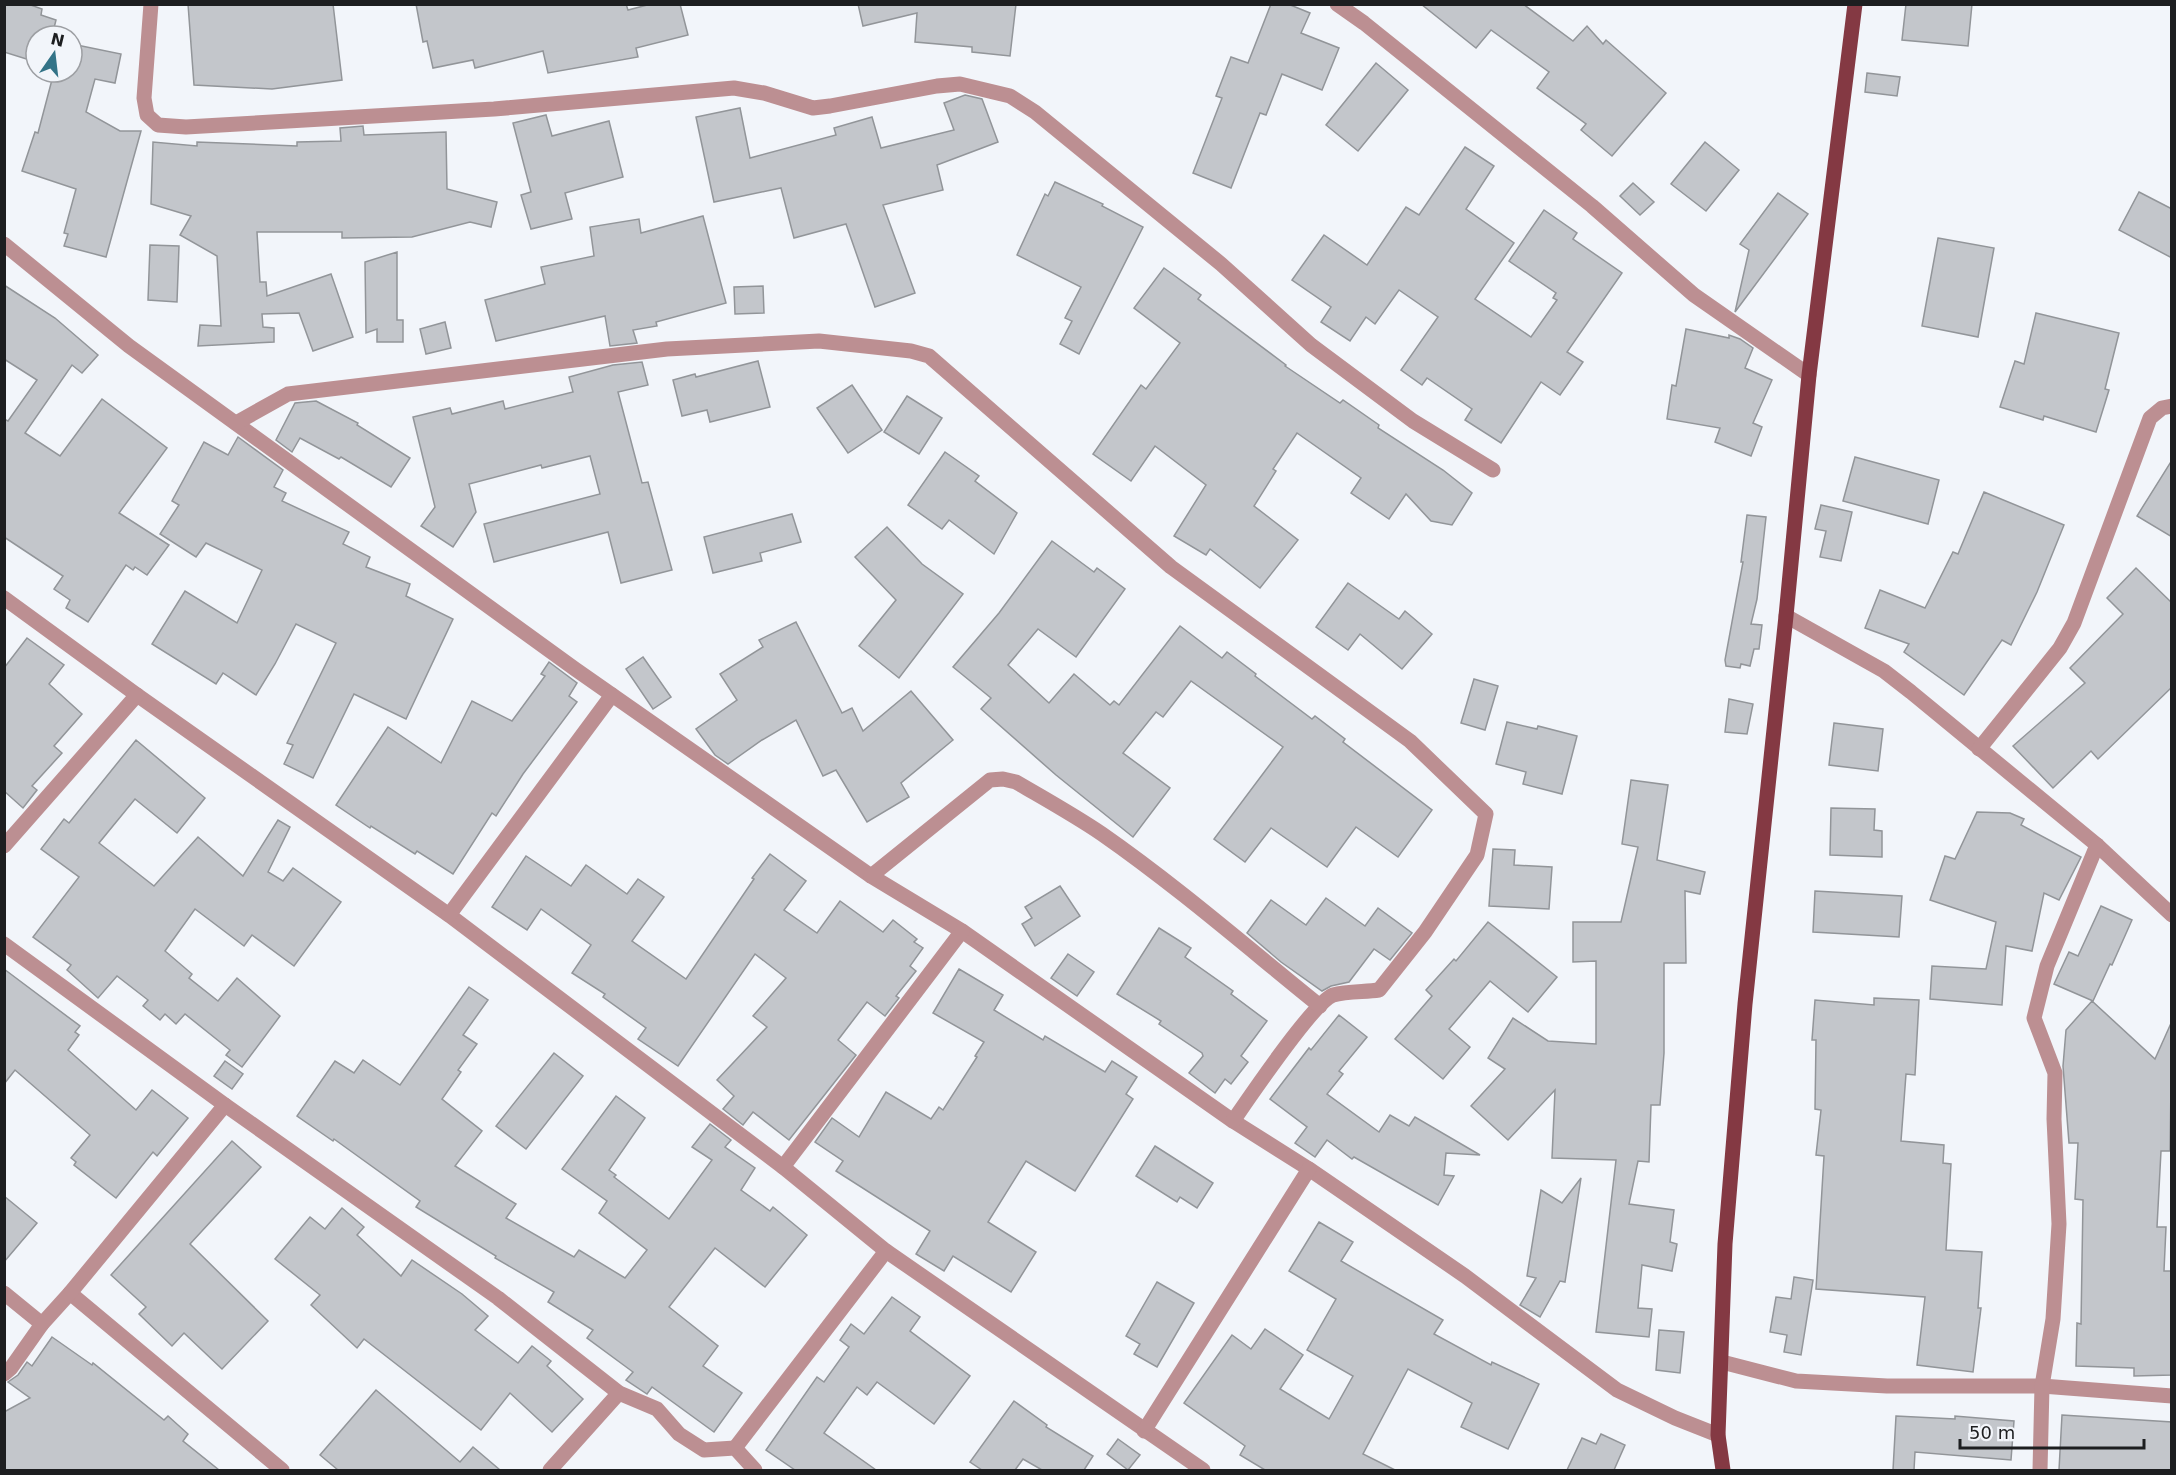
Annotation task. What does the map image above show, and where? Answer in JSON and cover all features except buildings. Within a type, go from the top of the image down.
[{"type":"main road","points":[[1723,1470],[1718,1435],[1725,1244],[1745,1004],[1809,375],[1855,4]]},
{"type":"street","points":[[151,4],[144,98],[147,115],[158,125],[186,128],[494,109],[734,88],[764,93],[813,108],[960,84],[1010,96],[1035,112],[1221,264],[1311,345],[1413,421],[1493,470]]},
{"type":"street","points":[[1336,4],[1364,23],[1592,206],[1694,295],[1809,375]]},
{"type":"street","points":[[4,244],[129,346],[612,695],[871,876],[962,931],[1233,1121],[1310,1169],[1465,1276],[1617,1390],[1674,1418],[1718,1435]]},
{"type":"street","points":[[236,423],[288,394],[667,348],[819,341],[911,351],[929,356],[1171,567],[1410,741],[1486,814],[1477,855],[1425,932],[1379,990],[1332,996],[1320,1006],[1303,1025],[1233,1121]]},
{"type":"street","points":[[1979,749],[2065,640],[2074,623],[2150,418],[2162,408],[2172,406]]},
{"type":"street","points":[[4,598],[137,695],[449,915],[783,1167],[886,1251],[1203,1470]]},
{"type":"street","points":[[1786,616],[1884,671],[2097,845],[2172,915]]},
{"type":"street","points":[[4,846],[137,695]]},
{"type":"street","points":[[449,915],[612,695]]},
{"type":"street","points":[[871,876],[990,780],[1003,779],[1016,782],[1109,840],[1196,904],[1320,1006]]},
{"type":"street","points":[[2040,1470],[2042,1386],[2053,1319],[2059,1224],[2055,1073],[2034,1018],[2047,966],[2097,845]]},
{"type":"street","points":[[783,1167],[962,931]]},
{"type":"street","points":[[4,944],[225,1105],[498,1298],[619,1393],[657,1408],[679,1434],[704,1450],[735,1448],[886,1251]]},
{"type":"street","points":[[4,1374],[11,1368],[42,1324],[225,1105]]},
{"type":"street","points":[[1144,1431],[1310,1169]]},
{"type":"street","points":[[4,1293],[42,1324]]},
{"type":"street","points":[[70,1293],[282,1470]]},
{"type":"street","points":[[1722,1362],[1796,1381],[1887,1386],[2042,1386],[2172,1396]]},
{"type":"street","points":[[550,1470],[619,1393]]},
{"type":"street","points":[[735,1448],[755,1470]]}]
